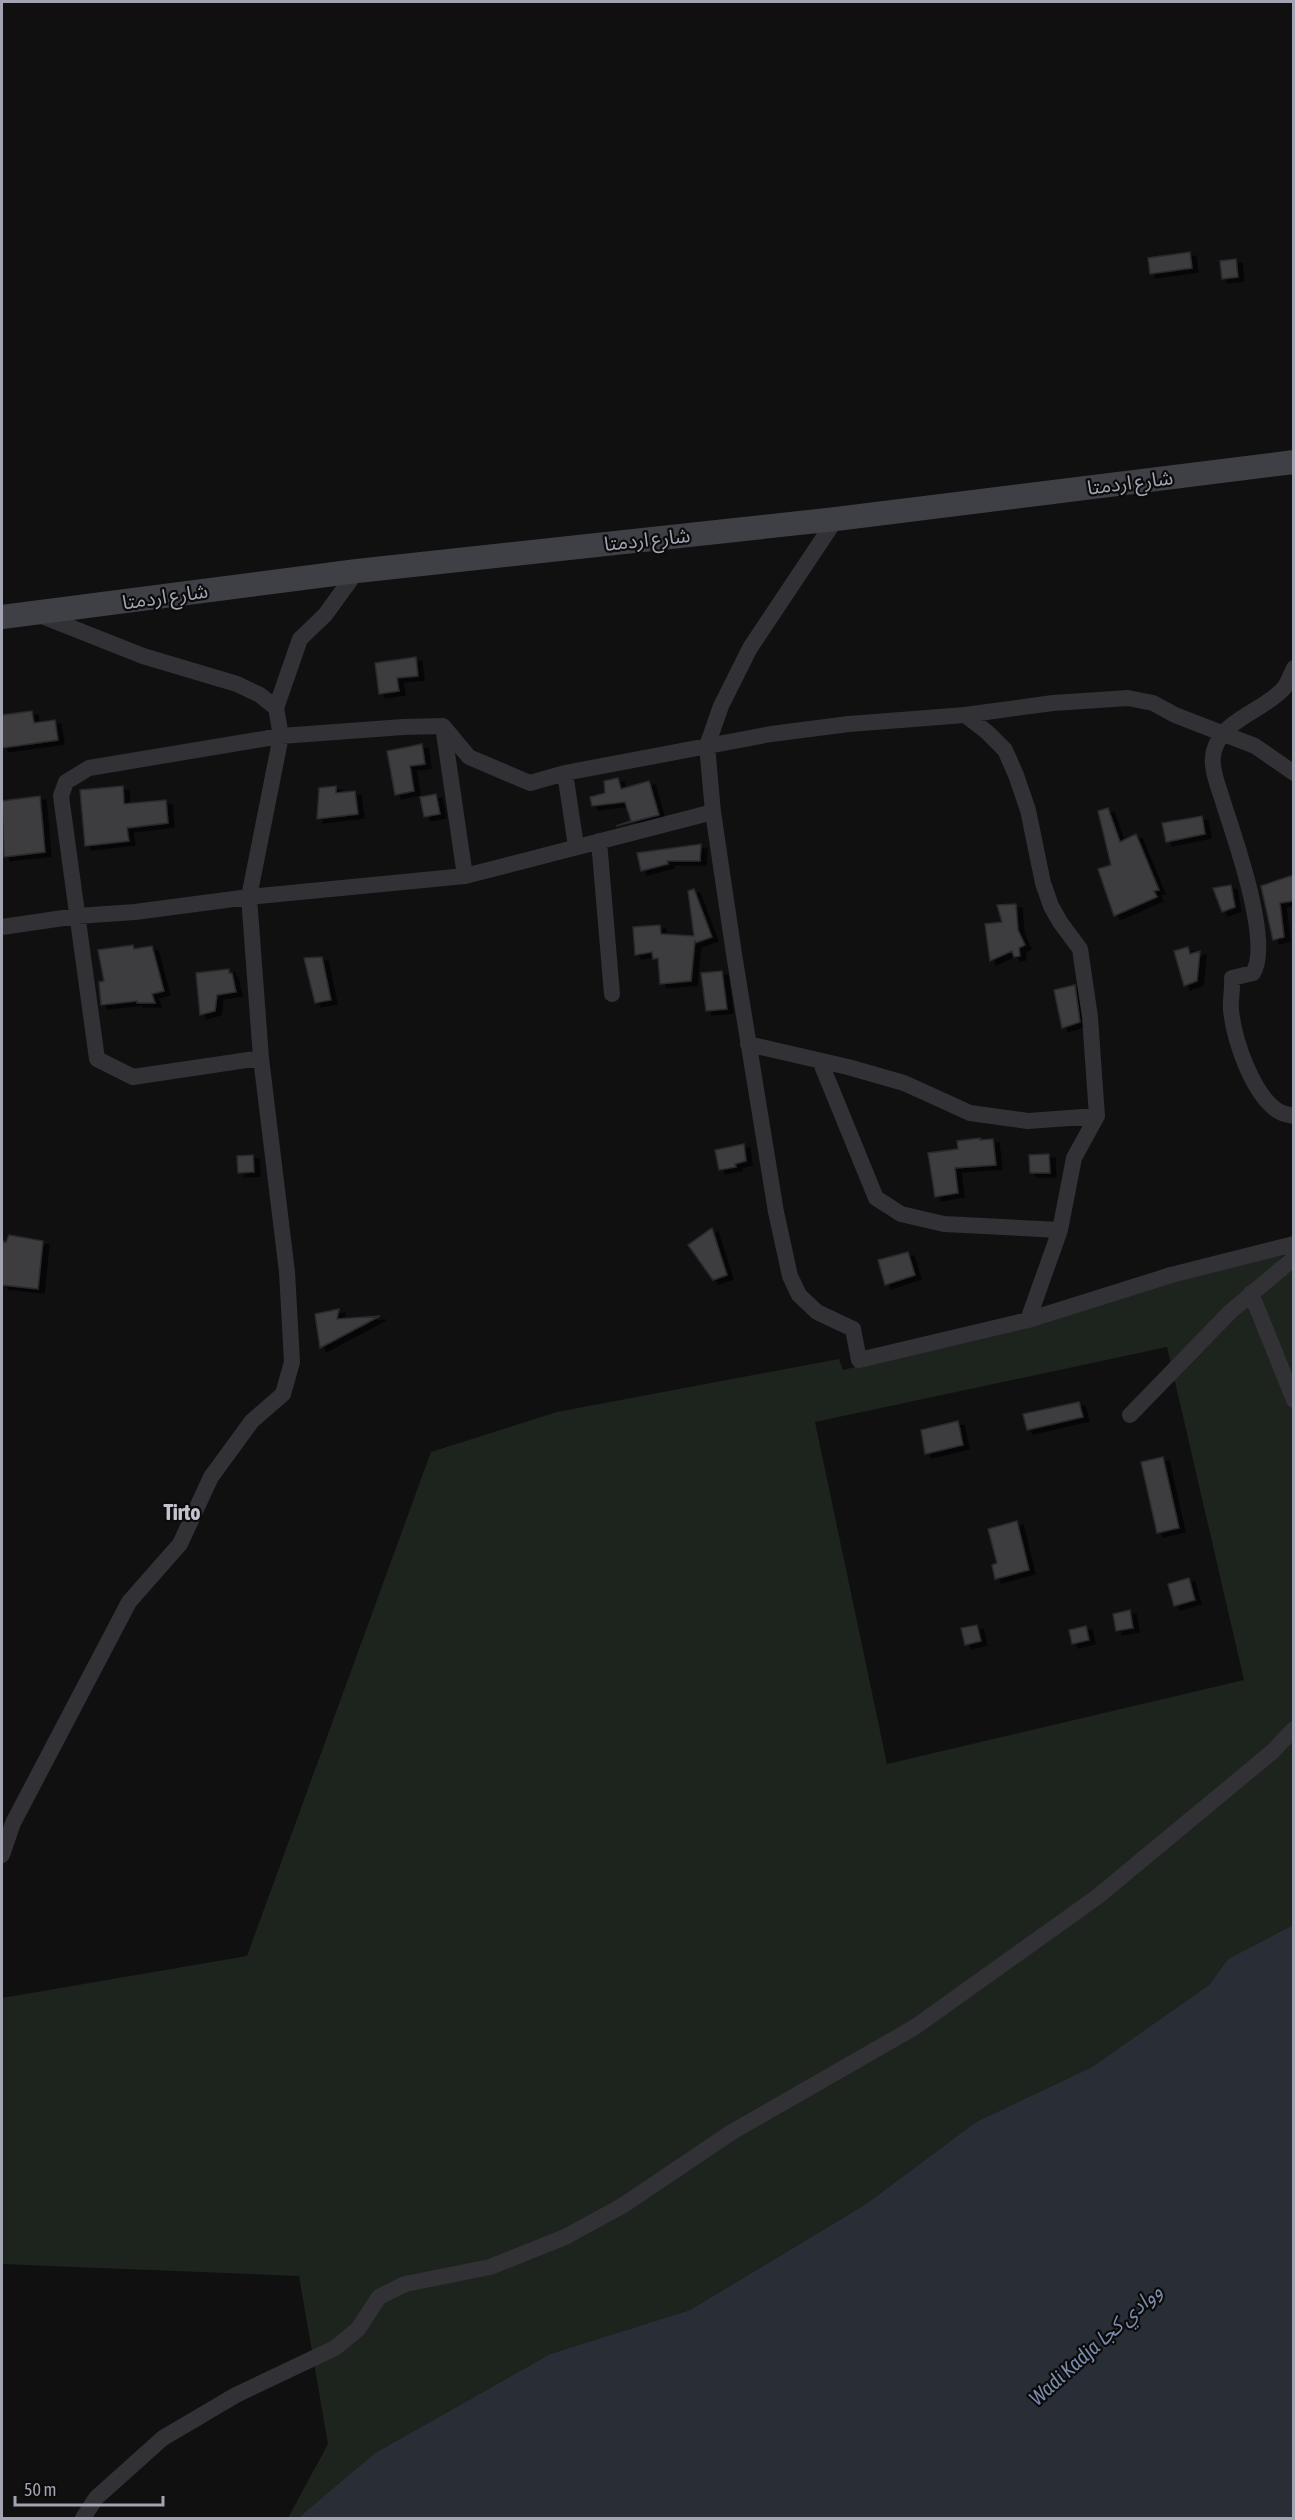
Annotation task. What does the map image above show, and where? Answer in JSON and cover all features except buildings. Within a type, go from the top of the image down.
[{"type":"main road","name":"شارع اردمتا","points":[[2,617],[357,571],[836,519],[1293,462]]},
{"type":"street","points":[[836,519],[750,648],[721,706],[707,746],[713,812],[776,1212],[790,1276],[799,1295],[817,1312],[853,1329],[859,1360],[1028,1320],[1171,1275],[1293,1244]]},
{"type":"street","points":[[2,1855],[13,1823],[129,1602],[180,1544],[211,1477],[252,1421],[283,1394],[292,1362],[287,1283],[261,1058],[249,897],[281,736],[276,708],[300,639],[325,615],[357,571]]},
{"type":"street","points":[[36,613],[143,656],[237,684],[260,695],[276,708]]},
{"type":"street","points":[[1293,668],[1284,688],[1223,734],[1213,752],[1213,764],[1248,880],[1258,951],[1257,966],[1253,973],[1232,978],[1231,1008],[1235,1031],[1251,1077],[1261,1095],[1280,1112],[1293,1116]]},
{"type":"street","points":[[443,726],[469,757],[531,783],[565,773],[771,734],[849,724],[965,715],[1053,703],[1128,698],[1153,703],[1175,715],[1255,746],[1293,773]]},
{"type":"street","points":[[965,715],[1005,750],[1017,775],[1028,810],[1043,883],[1051,906],[1080,949],[1090,1017],[1097,1116],[1074,1158],[1060,1230],[1028,1320]]},
{"type":"street","points":[[261,1058],[134,1077],[97,1059],[61,796],[66,782],[89,768],[281,736],[443,726]]},
{"type":"street","points":[[443,726],[465,876]]},
{"type":"street","points":[[565,773],[576,846]]},
{"type":"street","points":[[2,927],[77,916],[135,912],[249,897],[465,876],[713,812]]},
{"type":"street","points":[[599,841],[612,994]]},
{"type":"street","points":[[748,1044],[904,1083],[970,1113],[1028,1121],[1097,1116]]},
{"type":"street","points":[[820,1061],[876,1198],[901,1214],[944,1224],[1060,1230]]},
{"type":"street","points":[[1130,1415],[1251,1293],[1293,1258]]},
{"type":"street","points":[[1251,1293],[1293,1400]]},
{"type":"street","points":[[83,2518],[96,2498],[163,2438],[236,2396],[335,2348],[358,2329],[379,2297],[405,2284],[490,2267],[565,2237],[622,2206],[732,2132],[915,2027],[1097,1897],[1272,1752],[1293,1729]]},
{"type":"shaded area","points":[[1290,1248],[1269,1272],[1293,1265],[1293,1925],[1228,1959],[1209,1985],[1092,2067],[976,2122],[866,2204],[690,2310],[550,2354],[375,2453],[298,2518],[288,2518],[328,2444],[299,2276],[2,2264],[2,1998],[247,1956],[431,1452],[557,1412],[839,1359],[843,1370],[1030,1323]],"holes":[[[1167,1347],[1244,1680],[887,1764],[815,1422]]]},
{"type":"water","name":"Wadi Kadja ووادي كجا","points":[[1293,1925],[1293,2518],[298,2518],[375,2453],[550,2354],[690,2310],[866,2204],[976,2122],[1092,2067],[1209,1985],[1228,1959]]},
{"type":"district","name":"Tirto","points":[[182,1512]]}]
